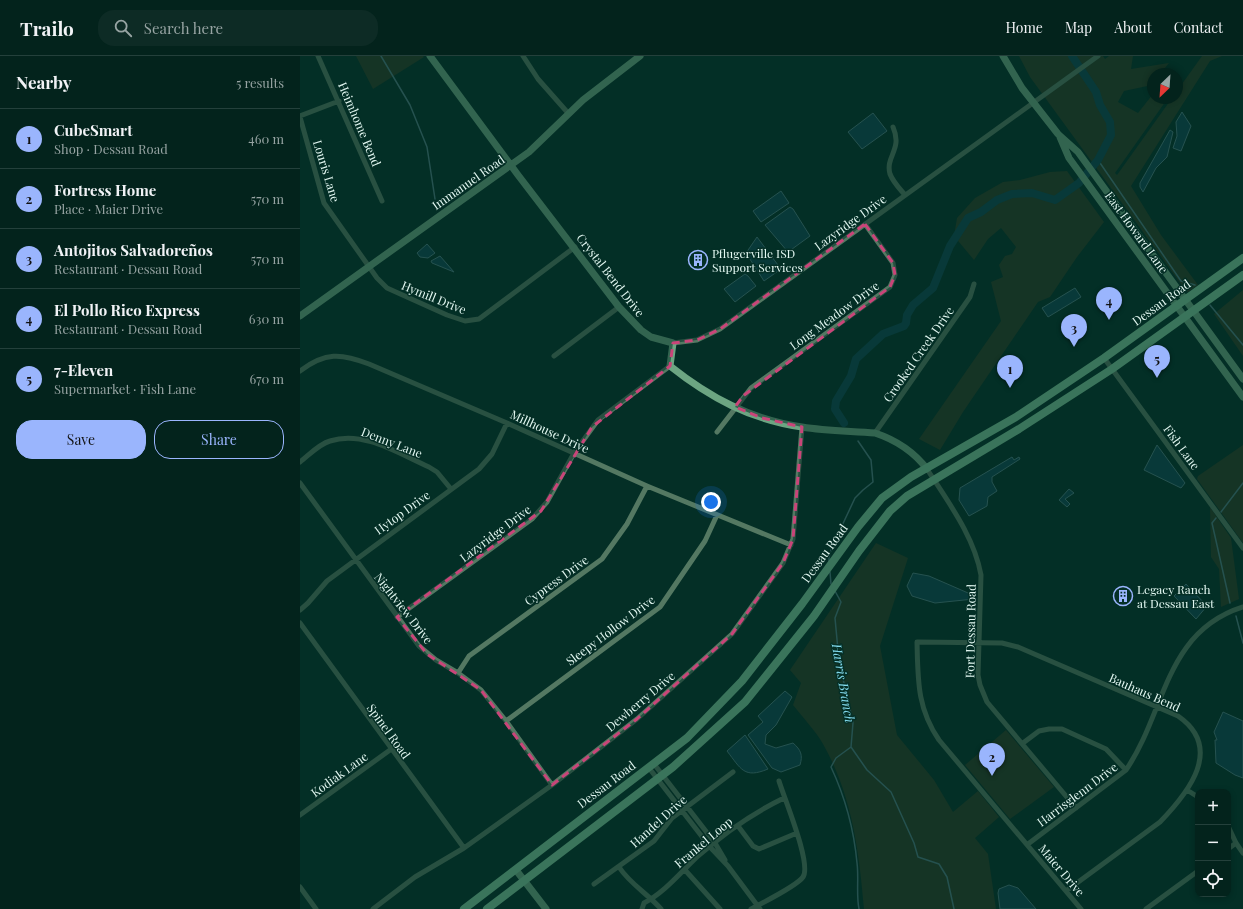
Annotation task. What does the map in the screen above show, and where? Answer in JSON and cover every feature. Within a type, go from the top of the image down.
[{"type":"main road","name":"Dessau Road","points":[[464,909],[516,870],[579,819],[687,738],[742,681],[802,604],[858,527],[882,498],[911,476],[927,469],[1016,417],[1104,358],[1243,258]]},
{"type":"main road","points":[[487,909],[673,767],[745,702],[814,616],[849,565],[890,510],[907,496],[1019,429],[1112,369],[1243,275]]},
{"type":"street","name":"Heimhome Bend","points":[[318,56],[382,201]]},
{"type":"street","name":"Crystal Bend Drive","points":[[430,56],[619,307],[641,330],[651,336],[673,343]]},
{"type":"street","points":[[523,56],[538,79],[568,113]]},
{"type":"street","name":"Immanuel Road","points":[[300,316],[511,165],[538,144],[568,113],[601,84],[640,56]]},
{"type":"street","name":"East Howard Lane","points":[[1003,56],[1014,76],[1033,102],[1059,135],[1078,152],[1243,379]]},
{"type":"street","name":"Lazyridge Drive","points":[[673,343],[697,340],[720,329],[1098,56]]},
{"type":"street","points":[[300,117],[339,101]]},
{"type":"street","name":"Louris Lane","points":[[300,117],[324,203],[368,267]]},
{"type":"street","points":[[893,127],[897,136],[897,143],[890,160],[890,174],[905,195]]},
{"type":"street","name":"East Howard Lane","points":[[1059,135],[1069,158],[1243,397]]},
{"type":"street","name":"Long Meadow Drive","points":[[717,432],[751,388],[890,288],[895,275],[892,263],[865,224]]},
{"type":"street","name":"Hymill Drive","points":[[368,267],[387,288],[465,321],[480,319],[575,247]]},
{"type":"street","name":"Crooked Creek Drive","points":[[875,434],[970,297],[974,284]]},
{"type":"street","points":[[554,356],[619,307]]},
{"type":"street","points":[[673,343],[670,366],[713,398],[762,418],[802,427],[875,434],[893,441],[917,457],[927,469]]},
{"type":"street","name":"Millhouse Drive","points":[[300,371],[310,364],[327,357],[337,355],[351,357],[507,423],[647,486],[791,545]]},
{"type":"street","name":"Fish Lane","points":[[1104,358],[1243,548]]},
{"type":"street","name":"Lazyridge Drive","points":[[397,617],[532,519],[547,502],[574,454],[598,420],[670,366]]},
{"type":"street","name":"Hytop Drive","points":[[300,610],[327,581],[479,469],[488,460],[498,444],[507,423]]},
{"type":"street","name":"Dewberry Drive","points":[[374,909],[415,877],[464,848],[552,785],[637,719],[732,634],[770,582],[791,545],[794,529],[802,427]]},
{"type":"street","name":"Denny Lane","points":[[300,462],[329,441],[344,438],[360,438],[429,467],[437,472],[451,489]]},
{"type":"street","name":"Fort Dessau Road","points":[[927,469],[972,543],[978,560],[981,575],[978,675],[983,693],[987,702],[1076,808]]},
{"type":"street","name":"Nightview Drive","points":[[300,483],[397,617],[427,654],[476,685],[506,721],[552,785]]},
{"type":"street","name":"Cypress Drive","points":[[458,673],[469,656],[602,558],[627,524],[647,486]]},
{"type":"street","name":"Sleepy Hollow Drive","points":[[506,721],[660,607],[705,541],[718,515]]},
{"type":"street","name":"Harrisglenn Drive","points":[[1028,844],[1126,770],[1136,755],[1179,657],[1187,646],[1209,624],[1221,616],[1243,607]]},
{"type":"street","name":"Spinel Road","points":[[300,623],[390,750],[464,848]]},
{"type":"street","name":"Bauhaus Bend","points":[[918,642],[1002,643],[1018,647],[1178,716],[1187,723],[1198,737],[1200,758],[1198,767],[1187,790],[1160,822],[1066,891]]},
{"type":"street","name":"Maier Drive","points":[[918,642],[920,702],[931,729],[1081,909]]},
{"type":"street","points":[[1023,744],[1039,731],[1062,729],[1106,749],[1126,770]]},
{"type":"street","name":"Kodiak Lane","points":[[300,815],[390,750]]},
{"type":"street","points":[[651,766],[688,807],[716,843],[728,866]]},
{"type":"street","name":"Handel Drive","points":[[594,884],[654,841],[672,818],[733,772]]},
{"type":"street","points":[[660,776],[682,811],[710,847],[728,866],[759,907]]},
{"type":"street","points":[[751,909],[759,907],[803,878],[806,867],[797,833],[779,780]]},
{"type":"street","points":[[1187,790],[1195,795]]},
{"type":"street","name":"Frankel Loop","points":[[642,909],[644,903],[685,870],[710,847],[759,810],[784,798]]},
{"type":"street","points":[[738,826],[753,846],[759,849],[797,833]]},
{"type":"street","points":[[1231,832],[1243,853]]},
{"type":"street","points":[[1231,847],[1236,843]]},
{"type":"street","points":[[619,867],[626,877],[652,898],[661,909]]},
{"type":"street","points":[[516,870],[546,909]]},
{"type":"street","points":[[685,870],[720,909]]},
{"type":"street","points":[[1146,909],[1195,873]]},
{"type":"street","points":[[300,887],[316,909]]},
{"type":"highlighted area","points":[[865,224],[893,263],[895,275],[890,287],[743,396],[735,407],[762,418],[802,427],[793,539],[783,563],[732,634],[637,719],[552,785],[481,690],[427,654],[397,617],[541,511],[592,427],[670,366],[673,343],[697,340],[720,329]]},
{"type":"green space","points":[[356,56],[423,56],[424,57],[373,89]]},
{"type":"green space","points":[[1019,56],[1103,56],[1105,59],[1109,56],[1133,56],[1131,69],[1169,63],[1165,68],[1147,68],[1147,86],[1124,91],[1118,102],[1138,113],[1147,102],[1147,104],[1164,104],[1115,173],[1117,175],[1168,104],[1183,104],[1131,186],[1161,235],[1198,285],[1188,292],[1186,291],[1030,77]]},
{"type":"green space","points":[[1202,56],[1222,56],[1210,61],[1183,104],[1183,83]]},
{"type":"green space","points":[[1067,171],[1104,222],[1077,257],[1050,297],[1038,302],[963,412],[940,450],[919,439],[1001,321],[991,282],[1003,277],[999,265],[1005,256],[1012,254],[1016,247],[1001,228],[988,239],[974,260],[954,236],[957,218],[975,198],[1003,182],[1020,180],[1050,172]]},
{"type":"green space","points":[[1243,290],[1243,356],[1214,314]]},
{"type":"green space","points":[[1243,445],[1243,543],[1197,479],[1198,476]]},
{"type":"green space","points":[[1210,507],[1231,538],[1239,599],[1221,607],[1219,569],[1211,557]]},
{"type":"green space","points":[[876,543],[908,558],[880,646],[897,735],[934,780],[953,812],[978,791],[999,817],[975,838],[988,854],[996,909],[864,909],[860,866],[852,824],[841,783],[833,763],[820,739],[793,705],[801,683],[790,670]]},
{"type":"green space","points":[[1006,730],[1054,787],[1010,819],[965,765]]},
{"type":"water","points":[[1182,112],[1191,126],[1181,151],[1173,148],[1177,136],[1176,122]]},
{"type":"water","points":[[873,113],[887,131],[862,149],[848,132]]},
{"type":"water","points":[[1170,130],[1173,132],[1167,157],[1156,168],[1143,192],[1140,187],[1140,183]]},
{"type":"water","points":[[781,191],[789,203],[761,222],[753,211]]},
{"type":"water","points":[[790,207],[793,209],[810,236],[788,252],[765,225]]},
{"type":"water","points":[[757,237],[781,269],[764,281],[746,253]]},
{"type":"water","points":[[427,244],[435,253],[428,258],[420,257],[417,253]]},
{"type":"water","points":[[440,256],[454,272],[432,263],[431,261]]},
{"type":"water","points":[[745,274],[756,286],[735,302],[724,289]]},
{"type":"water","points":[[1075,288],[1081,297],[1048,317],[1042,308]]},
{"type":"water","points":[[1157,445],[1185,483],[1181,488],[1144,470]]},
{"type":"water","points":[[1012,457],[1014,460],[1019,457],[1020,459],[992,477],[992,482],[997,491],[988,497],[987,506],[969,516],[959,500],[960,488]]},
{"type":"water","points":[[1069,489],[1074,493],[1065,499],[1070,504],[1067,507],[1059,500]]},
{"type":"water","points":[[913,573],[929,576],[975,596],[974,599],[935,603],[912,596],[907,586]]},
{"type":"water","points":[[1186,584],[1207,606],[1196,619],[1174,596]]},
{"type":"water","points":[[785,691],[792,697],[776,725],[766,735],[765,744],[776,748],[793,743],[800,750],[801,758],[800,765],[781,772],[772,768],[748,735],[763,722],[758,716]]},
{"type":"water","points":[[1223,712],[1243,721],[1243,778],[1235,775],[1216,763],[1215,740],[1217,740],[1214,732]]},
{"type":"water","points":[[745,735],[768,769],[760,772],[748,772],[740,767],[727,751]]},
{"type":"water","points":[[1009,885],[1018,888],[1036,909],[1000,909],[999,889]]},
{"type":"waterway","points":[[381,56],[410,105],[427,147],[435,199]]},
{"type":"waterway","name":"Harris Branch","points":[[844,423],[835,409],[836,401],[851,376],[856,359],[883,334],[904,326],[907,315],[913,305],[933,288],[950,246],[968,218],[981,212],[997,200],[1012,194],[1032,193],[1055,200],[1079,183],[1098,160],[1111,135],[1110,122],[1100,105],[1096,92],[1072,56]]},
{"type":"waterway","points":[[1098,160],[1181,281],[1195,285]]},
{"type":"waterway","points":[[1210,305],[1243,345]]},
{"type":"waterway","name":"Harris Branch","points":[[829,562],[832,547],[855,498],[873,482],[871,460],[858,441]]},
{"type":"waterway","points":[[1221,512],[1243,483]]},
{"type":"waterway","points":[[1216,518],[1212,523],[1230,603]]},
{"type":"waterway","name":"Harris Branch","points":[[830,572],[831,584]]},
{"type":"waterway","name":"Harris Branch","points":[[835,591],[841,602],[835,618],[839,661],[853,723],[851,747],[867,770],[891,792],[914,843],[918,857],[939,864],[947,877],[954,909]]},
{"type":"waterway","points":[[1236,616],[1243,643]]},
{"type":"waterway","points":[[851,747],[836,758],[831,767],[845,802],[854,838],[858,869],[859,909]]},
{"type":"place","name":"Pflugerville ISD Support Services","points":[[698,260]]},
{"type":"place","name":"El Pollo Rico Express","points":[[1109,320]]},
{"type":"place","name":"Antojitos Salvadoreños","points":[[1074,347]]},
{"type":"place","name":"7-Eleven","points":[[1157,378]]},
{"type":"place","name":"CubeSmart","points":[[1010,388]]},
{"type":"place","name":"Legacy Ranch at Dessau East","points":[[1123,596]]},
{"type":"place","name":"Fortress Home","points":[[992,776]]}]
